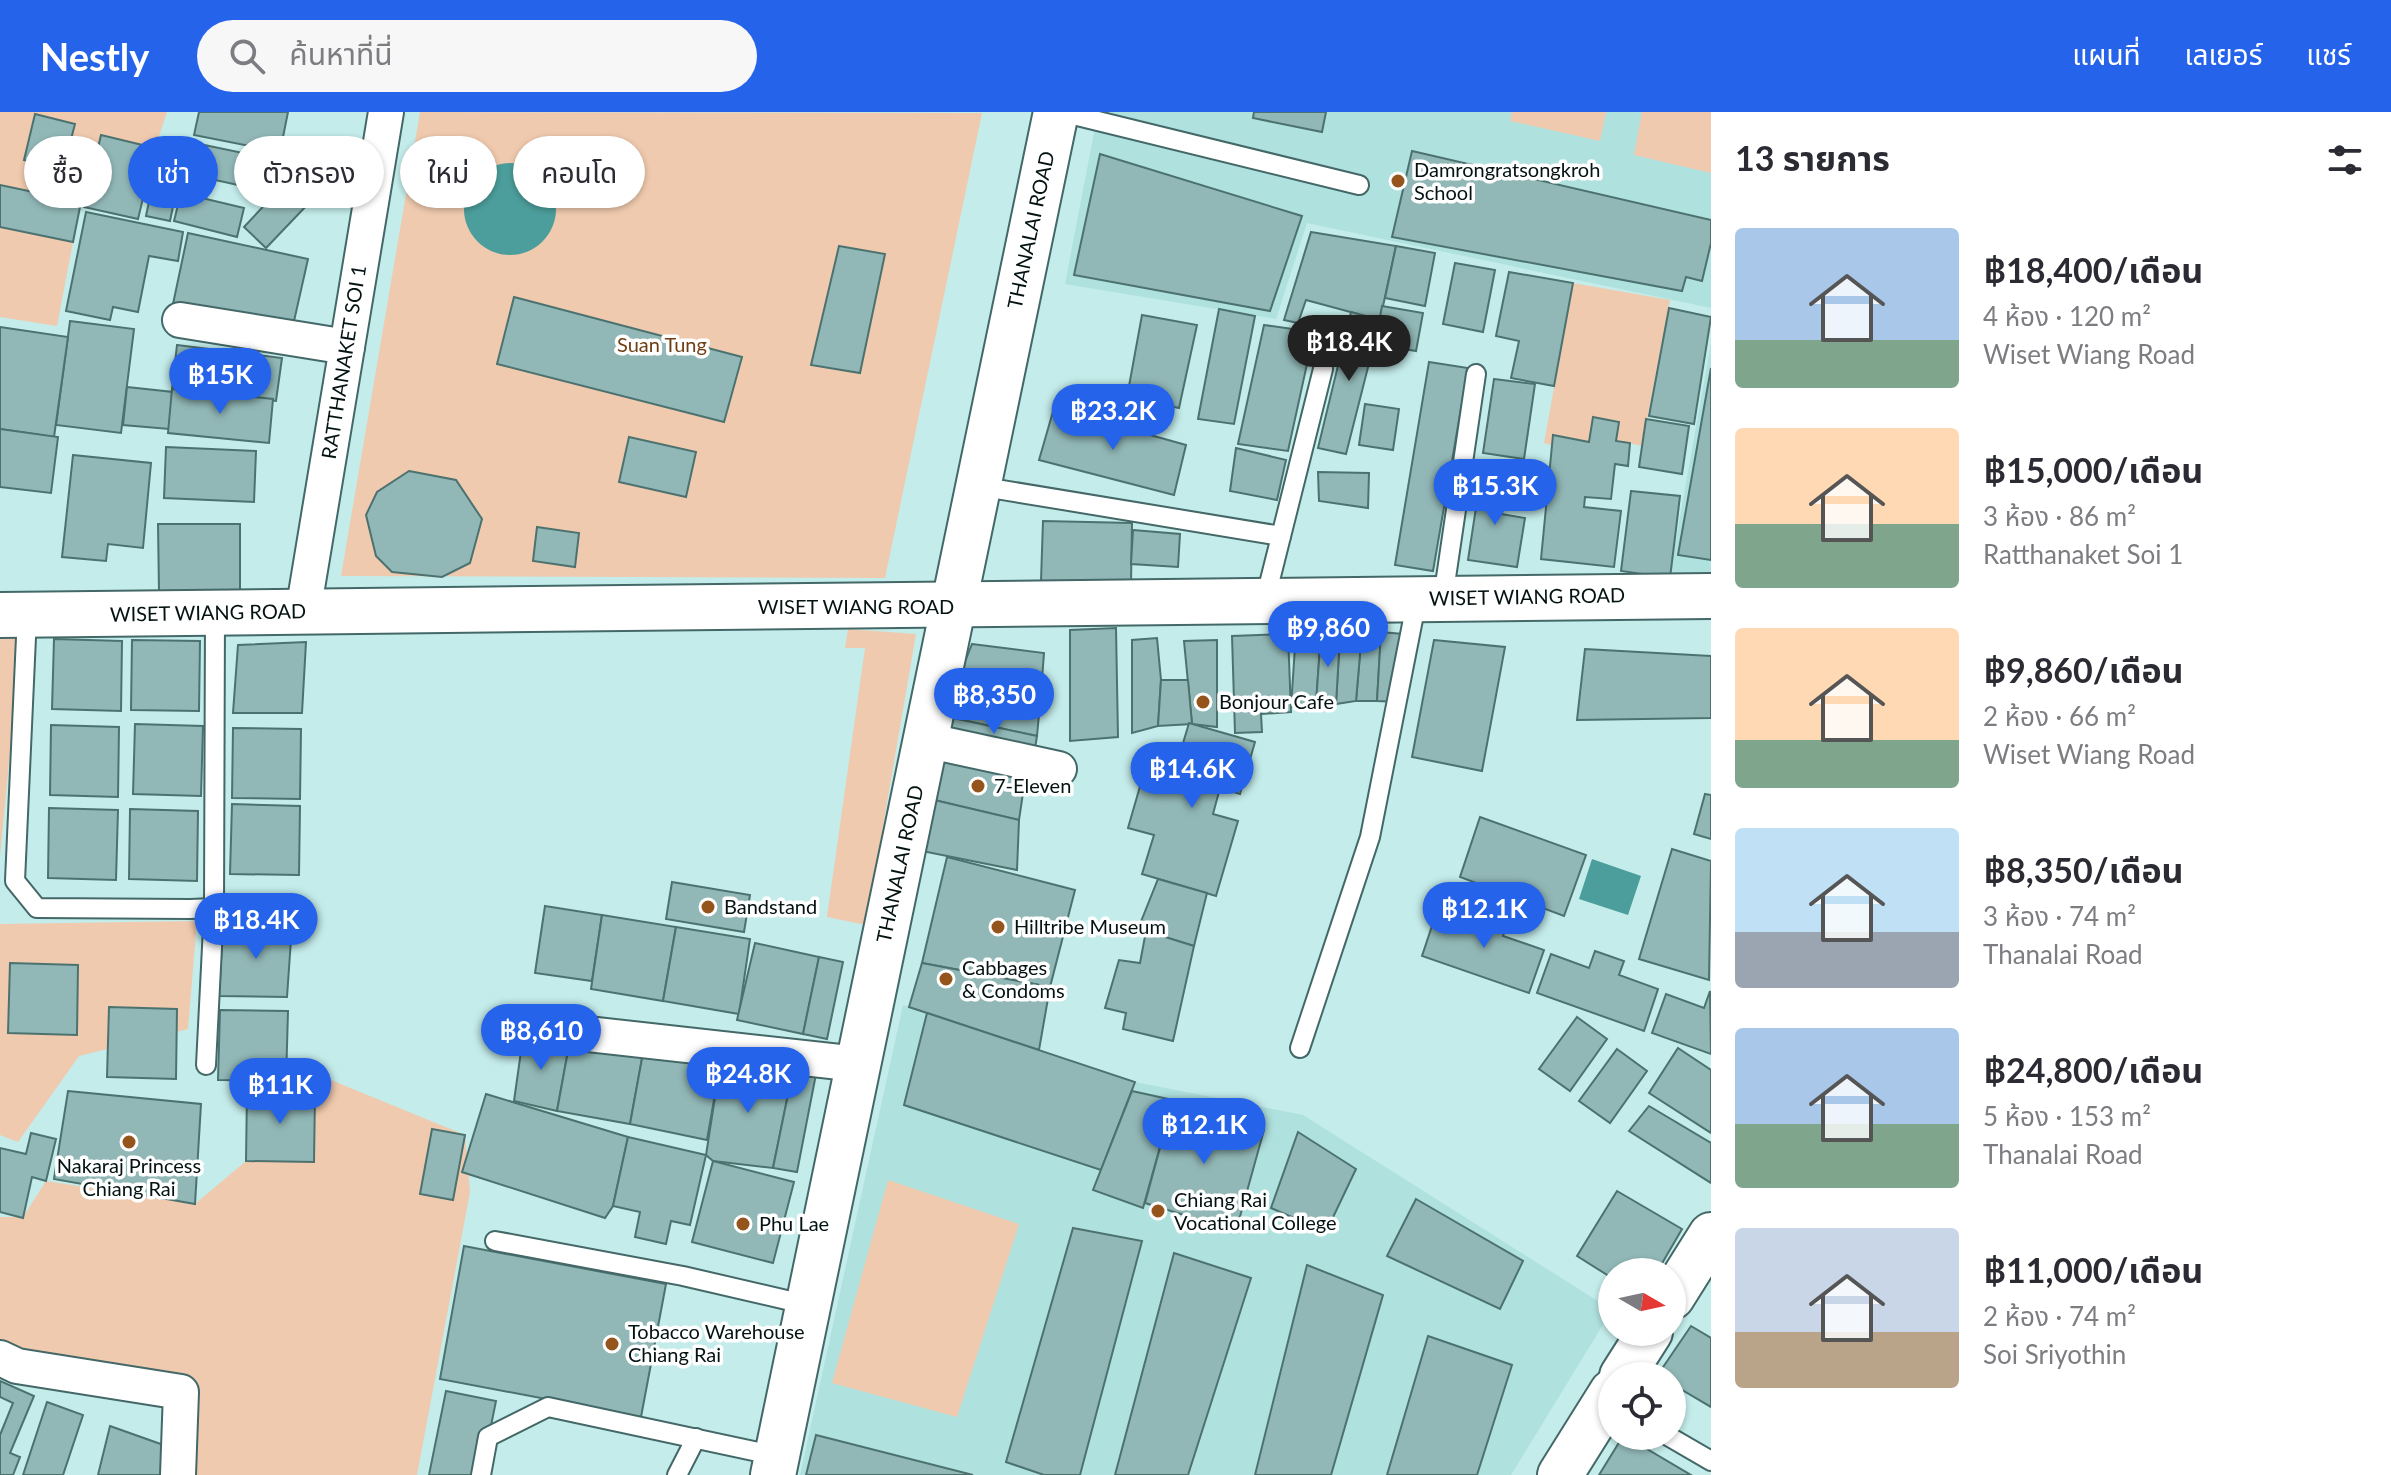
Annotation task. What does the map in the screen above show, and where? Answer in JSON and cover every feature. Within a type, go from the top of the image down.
[{"type":"street","name":"RATTHANAKET SOI 1","points":[[303,612],[386,112]]},
{"type":"street","name":"THANALAI ROAD","points":[[775,1465],[1058,112]]},
{"type":"street","points":[[180,320],[347,347]]},
{"type":"street","name":"WISET WIANG ROAD","points":[[14,614],[1711,596]]},
{"type":"street","points":[[925,740],[1059,769]]},
{"type":"street","points":[[507,1025],[858,1064]]},
{"type":"street","points":[[1686,1275],[1711,1235]]},
{"type":"street","points":[[0,1358],[17,1366],[181,1392],[178,1475]]},
{"type":"street","points":[[1560,1475],[1598,1416]]},
{"type":"lane","points":[[1058,112],[1359,185]]},
{"type":"lane","points":[[1265,600],[1323,369]]},
{"type":"lane","points":[[1300,1048],[1370,837],[1430,598],[1476,374]]},
{"type":"lane","points":[[978,486],[1281,536]]},
{"type":"lane","points":[[206,1065],[214,908],[215,613]]},
{"type":"lane","points":[[14,614],[15,881],[37,908],[214,908]]},
{"type":"lane","points":[[495,1241],[683,1276],[808,1305]]},
{"type":"lane","points":[[481,1475],[488,1437],[548,1407],[696,1438],[775,1465]]},
{"type":"lane","points":[[677,1475],[696,1438]]},
{"type":"lane","points":[[1686,1446],[1711,1461]]},
{"type":"lane","points":[[1707,1475],[1711,1469]]},
{"type":"shaded area","name":"Damrongratsongkroh School","points":[[1098,112],[1711,112],[1711,308],[1307,223],[1276,319],[1065,284]]},
{"type":"shaded area","points":[[510,163],[513,163],[513,208],[556,208],[548,235],[536,247],[510,255],[484,247],[472,235],[464,209],[497,208],[497,165]]},
{"type":"shaded area","points":[[1711,343],[1711,584],[1668,584]]},
{"type":"shaded area","points":[[1592,859],[1641,876],[1628,915],[1579,899]]},
{"type":"shaded area","name":"Chiang Rai Vocational College","points":[[903,1005],[1135,1082],[1303,1115],[1598,1301],[1598,1333],[1511,1475],[800,1475]]},
{"type":"green space","points":[[0,112],[167,112],[159,136],[128,136],[128,142],[112,136],[24,136],[24,192],[0,186]]},
{"type":"green space","name":"Suan Tung","points":[[420,112],[982,113],[885,578],[341,576],[404,208],[497,208],[497,136],[416,136]]},
{"type":"green space","points":[[1512,112],[1606,112],[1600,141],[1510,121]]},
{"type":"green space","points":[[1642,112],[1711,112],[1711,173],[1634,155]]},
{"type":"green space","points":[[0,227],[73,242],[57,326],[0,317]]},
{"type":"green space","points":[[1573,283],[1670,300],[1642,446],[1616,440],[1619,422],[1594,417],[1589,442],[1553,435],[1551,445],[1544,443]]},
{"type":"green space","points":[[848,629],[916,634],[866,925],[827,917],[865,648],[845,648]]},
{"type":"green space","points":[[21,636],[0,857],[0,637]]},
{"type":"green space","points":[[197,921],[188,1029],[79,1056],[18,1142],[0,1135],[0,924]]},
{"type":"green space","points":[[287,1062],[465,1135],[470,1192],[417,1475],[178,1475],[180,1392],[0,1358],[0,1217],[23,1217],[46,1181],[195,1204],[246,1161],[313,1162],[315,1092]]},
{"type":"green space","points":[[888,1180],[1019,1224],[957,1417],[832,1383]]},
{"type":"building","points":[[199,112],[288,112],[283,136],[234,136],[234,143],[218,140],[218,136],[194,135]]},
{"type":"building","points":[[1254,112],[1326,112],[1322,132],[1253,118]]},
{"type":"building","points":[[35,114],[75,124],[72,136],[30,136]]},
{"type":"building","points":[[112,138],[128,142],[128,208],[141,208],[138,219],[88,208],[112,208]]},
{"type":"building","points":[[218,148],[234,151],[234,184],[218,181]]},
{"type":"building","points":[[1412,151],[1711,220],[1711,243],[1702,281],[1686,277],[1682,291],[1392,237]]},
{"type":"building","points":[[1100,154],[1302,216],[1270,311],[1074,275]]},
{"type":"building","points":[[0,185],[24,190],[24,208],[80,208],[73,242],[0,227]]},
{"type":"building","points":[[218,202],[244,208],[237,237],[174,221],[177,208],[218,208]]},
{"type":"building","points":[[148,208],[173,208],[170,221],[146,216]]},
{"type":"building","points":[[262,208],[304,208],[266,248],[244,227]]},
{"type":"building","points":[[86,212],[183,232],[178,261],[149,256],[138,312],[113,307],[110,320],[66,311]]},
{"type":"building","points":[[1311,232],[1396,246],[1380,320],[1306,300],[1298,323],[1284,320]]},
{"type":"building","points":[[188,233],[308,259],[292,330],[173,304]]},
{"type":"building","points":[[839,246],[885,254],[860,373],[811,365]]},
{"type":"building","points":[[1396,246],[1435,253],[1425,306],[1385,298]]},
{"type":"building","points":[[1455,263],[1495,270],[1483,332],[1443,324]]},
{"type":"building","points":[[1509,272],[1573,283],[1554,386],[1511,378],[1519,341],[1496,336]]},
{"type":"building","points":[[514,297],[742,357],[724,422],[497,364]]},
{"type":"building","points":[[1382,306],[1423,313],[1416,351],[1375,344]]},
{"type":"building","points":[[1669,308],[1711,317],[1694,424],[1649,416]]},
{"type":"building","points":[[1219,309],[1255,316],[1234,424],[1198,419]]},
{"type":"building","points":[[1351,312],[1380,320],[1346,454],[1318,448]]},
{"type":"building","points":[[1142,315],[1197,325],[1179,408],[1127,397]]},
{"type":"building","points":[[70,321],[134,329],[121,433],[56,425]]},
{"type":"building","points":[[1264,325],[1314,332],[1288,451],[1238,444]]},
{"type":"building","points":[[0,327],[68,337],[54,437],[0,429]]},
{"type":"building","points":[[177,345],[282,358],[276,401],[172,389]]},
{"type":"building","points":[[1429,362],[1468,368],[1433,571],[1395,565]]},
{"type":"building","points":[[1711,368],[1711,560],[1678,555]]},
{"type":"building","points":[[1494,379],[1535,384],[1524,459],[1483,453]]},
{"type":"building","points":[[127,387],[173,392],[169,429],[123,425]]},
{"type":"building","points":[[172,389],[273,399],[269,443],[168,433]]},
{"type":"building","points":[[1365,404],[1399,409],[1393,450],[1359,445]]},
{"type":"building","points":[[1054,408],[1186,445],[1174,495],[1039,460]]},
{"type":"building","points":[[1593,417],[1619,422],[1616,441],[1630,443],[1628,466],[1615,464],[1611,499],[1585,497],[1584,507],[1621,511],[1614,567],[1541,559],[1553,435],[1589,442]]},
{"type":"building","points":[[1646,419],[1689,426],[1682,474],[1639,467]]},
{"type":"building","points":[[0,429],[58,437],[51,493],[0,487]]},
{"type":"building","points":[[629,437],[696,452],[686,497],[619,482]]},
{"type":"building","points":[[166,447],[256,451],[254,502],[164,498]]},
{"type":"building","points":[[1236,448],[1286,460],[1277,500],[1230,491]]},
{"type":"building","points":[[73,455],[151,463],[143,548],[108,544],[106,561],[62,557]]},
{"type":"building","points":[[409,471],[456,480],[482,519],[470,563],[442,577],[392,572],[376,556],[366,515],[377,492]]},
{"type":"building","points":[[1318,472],[1369,473],[1368,508],[1319,501]]},
{"type":"building","points":[[1481,475],[1507,478],[1501,514],[1525,518],[1517,567],[1468,560]]},
{"type":"building","points":[[1631,491],[1680,496],[1670,578],[1621,571]]},
{"type":"building","points":[[1043,521],[1132,523],[1131,584],[1041,581]]},
{"type":"building","points":[[158,524],[240,524],[240,591],[159,591]]},
{"type":"building","points":[[537,527],[579,533],[575,567],[533,561]]},
{"type":"building","points":[[1133,530],[1180,534],[1178,567],[1131,564]]},
{"type":"building","points":[[1116,628],[1118,737],[1070,741],[1070,630]]},
{"type":"building","points":[[1362,631],[1381,632],[1377,701],[1356,701]]},
{"type":"building","points":[[1362,631],[1356,701],[1336,704],[1340,635]]},
{"type":"building","points":[[1296,632],[1321,633],[1316,703],[1291,707]]},
{"type":"building","points":[[1381,632],[1403,634],[1399,702],[1377,701]]},
{"type":"building","points":[[1321,633],[1340,635],[1336,704],[1316,703]]},
{"type":"building","points":[[1288,634],[1291,712],[1261,714],[1262,732],[1235,733],[1232,636]]},
{"type":"building","points":[[1157,638],[1161,680],[1158,726],[1132,733],[1132,640]]},
{"type":"building","points":[[54,639],[122,641],[121,711],[52,709]]},
{"type":"building","points":[[132,640],[200,641],[199,711],[131,710]]},
{"type":"building","name":"Bonjour Cafe","points":[[1217,640],[1217,727],[1192,724],[1184,641]]},
{"type":"building","points":[[1434,640],[1505,647],[1482,771],[1412,757]]},
{"type":"building","points":[[306,642],[302,713],[233,713],[238,645]]},
{"type":"building","points":[[972,644],[1044,653],[1041,692],[961,672]]},
{"type":"building","points":[[1585,649],[1711,656],[1711,718],[1577,720]]},
{"type":"building","points":[[961,672],[1041,692],[1037,736],[953,718]]},
{"type":"building","points":[[1161,680],[1188,680],[1192,724],[1158,726]]},
{"type":"building","points":[[953,718],[1037,736],[1034,755],[950,737]]},
{"type":"building","points":[[1189,723],[1255,742],[1240,794],[1220,788],[1213,814],[1238,821],[1216,896],[1142,874],[1154,835],[1128,828],[1145,769],[1173,777]]},
{"type":"building","points":[[135,724],[203,726],[201,796],[133,794]]},
{"type":"building","points":[[51,725],[119,727],[118,797],[50,795]]},
{"type":"building","points":[[233,728],[301,729],[300,799],[232,798]]},
{"type":"building","name":"7-Eleven","points":[[938,756],[1026,773],[1019,820],[930,799]]},
{"type":"building","points":[[1705,794],[1711,795],[1711,839],[1694,834]]},
{"type":"building","points":[[930,799],[1019,820],[1017,870],[917,850]]},
{"type":"building","points":[[232,804],[300,806],[299,875],[230,874]]},
{"type":"building","points":[[49,808],[118,810],[116,880],[48,878]]},
{"type":"building","points":[[130,809],[198,811],[197,881],[129,879]]},
{"type":"building","points":[[1480,817],[1586,855],[1564,916],[1460,877]]},
{"type":"building","points":[[1672,849],[1711,861],[1709,980],[1639,959]]},
{"type":"building","name":"Hilltribe Museum","points":[[947,857],[1075,890],[1050,987],[922,963]]},
{"type":"building","points":[[1158,879],[1207,893],[1194,946],[1138,929]]},
{"type":"building","name":"Bandstand","points":[[672,882],[750,895],[744,932],[666,919]]},
{"type":"building","points":[[545,906],[602,915],[592,981],[535,973]]},
{"type":"building","points":[[1479,909],[1509,920],[1503,936],[1544,950],[1529,993],[1422,956],[1436,914],[1473,927]]},
{"type":"building","points":[[602,915],[676,927],[663,1001],[591,989]]},
{"type":"building","points":[[292,925],[287,997],[219,996],[223,928]]},
{"type":"building","points":[[676,927],[750,939],[739,1014],[663,1001]]},
{"type":"building","points":[[1146,931],[1194,946],[1173,1041],[1123,1029],[1126,1013],[1105,1008],[1119,960],[1140,963]]},
{"type":"building","points":[[755,943],[819,957],[803,1034],[737,1020]]},
{"type":"building","points":[[1595,951],[1624,961],[1619,975],[1658,989],[1644,1031],[1537,993],[1551,954],[1589,968]]},
{"type":"building","points":[[819,957],[843,962],[827,1039],[803,1034]]},
{"type":"building","points":[[10,963],[78,965],[77,1035],[8,1033]]},
{"type":"building","points":[[922,963],[1050,987],[1039,1050],[909,1007]]},
{"type":"building","points":[[1710,991],[1711,1054],[1652,1033],[1666,994],[1704,1008]]},
{"type":"building","points":[[109,1007],[177,1009],[176,1079],[107,1077]]},
{"type":"building","points":[[220,1010],[288,1011],[286,1081],[218,1080]]},
{"type":"building","points":[[927,1013],[1135,1082],[1101,1170],[904,1105]]},
{"type":"building","points":[[1577,1017],[1607,1039],[1570,1091],[1539,1069]]},
{"type":"building","points":[[523,1037],[570,1040],[557,1111],[514,1101]]},
{"type":"building","points":[[570,1040],[643,1053],[630,1124],[557,1111]]},
{"type":"building","points":[[1678,1048],[1711,1070],[1711,1133],[1649,1093]]},
{"type":"building","points":[[1617,1049],[1647,1071],[1610,1123],[1579,1101]]},
{"type":"building","points":[[643,1053],[720,1065],[707,1140],[630,1124]]},
{"type":"building","points":[[720,1065],[793,1070],[773,1168],[713,1161],[706,1155]]},
{"type":"building","points":[[793,1070],[816,1074],[797,1172],[773,1168]]},
{"type":"building","points":[[247,1090],[315,1092],[314,1162],[246,1161]]},
{"type":"building","name":"Nakaraj Princess Chiang Rai","points":[[68,1091],[201,1104],[195,1204],[54,1179]]},
{"type":"building","points":[[1132,1091],[1173,1100],[1143,1208],[1093,1190]]},
{"type":"building","points":[[486,1094],[628,1137],[613,1206],[605,1218],[462,1172]]},
{"type":"building","points":[[1173,1100],[1264,1130],[1236,1231],[1145,1203]]},
{"type":"building","points":[[1649,1106],[1711,1143],[1711,1183],[1629,1131]]},
{"type":"building","points":[[432,1129],[465,1135],[453,1200],[420,1194]]},
{"type":"building","points":[[1298,1132],[1356,1169],[1326,1232],[1271,1208]]},
{"type":"building","points":[[31,1133],[56,1139],[46,1181],[32,1177],[23,1218],[0,1212],[0,1148],[26,1154]]},
{"type":"building","points":[[628,1137],[706,1155],[690,1225],[671,1221],[666,1244],[635,1237],[640,1212],[613,1206]]},
{"type":"building","points":[[713,1161],[794,1182],[773,1263],[692,1242]]},
{"type":"building","points":[[1617,1191],[1682,1229],[1665,1258],[1598,1258],[1598,1269],[1577,1256]]},
{"type":"building","points":[[1416,1199],[1523,1261],[1500,1309],[1387,1256]]},
{"type":"building","points":[[1073,1228],[1142,1241],[1080,1475],[1044,1475],[1006,1462]]},
{"type":"building","points":[[464,1246],[666,1284],[641,1417],[440,1379]]},
{"type":"building","points":[[1174,1253],[1251,1278],[1188,1475],[1115,1475]]},
{"type":"building","points":[[1307,1265],[1383,1295],[1331,1475],[1255,1475]]},
{"type":"building","points":[[1691,1326],[1711,1338],[1711,1407],[1686,1392],[1686,1362],[1667,1362],[1677,1346],[1686,1346],[1686,1333]]},
{"type":"building","points":[[1428,1336],[1512,1365],[1477,1475],[1387,1475]]},
{"type":"building","points":[[0,1381],[34,1396],[10,1453],[20,1457],[13,1475],[0,1475],[0,1435],[13,1403],[0,1397]]},
{"type":"building","points":[[446,1391],[496,1401],[481,1475],[429,1475]]},
{"type":"building","points":[[47,1402],[83,1415],[63,1475],[23,1475]]},
{"type":"building","points":[[110,1426],[169,1447],[162,1475],[98,1475]]},
{"type":"building","points":[[816,1435],[973,1475],[806,1475]]},
{"type":"building","points":[[1614,1450],[1649,1450],[1691,1475],[1599,1475]]},
{"type":"place","name":"Damrongratsongkroh School","points":[[1398,181]]},
{"type":"place","name":"Bonjour Cafe","points":[[1203,702]]},
{"type":"place","name":"7-Eleven","points":[[978,786]]},
{"type":"place","name":"Bandstand","points":[[708,907]]},
{"type":"place","name":"Hilltribe Museum","points":[[998,927]]},
{"type":"place","name":"Cabbages & Condoms","points":[[946,979]]},
{"type":"place","name":"Nakaraj Princess Chiang Rai","points":[[129,1142]]},
{"type":"place","name":"Chiang Rai Vocational College","points":[[1158,1211]]},
{"type":"place","name":"Phu Lae","points":[[743,1224]]},
{"type":"place","name":"Tobacco Warehouse Chiang Rai","points":[[612,1344]]}]
